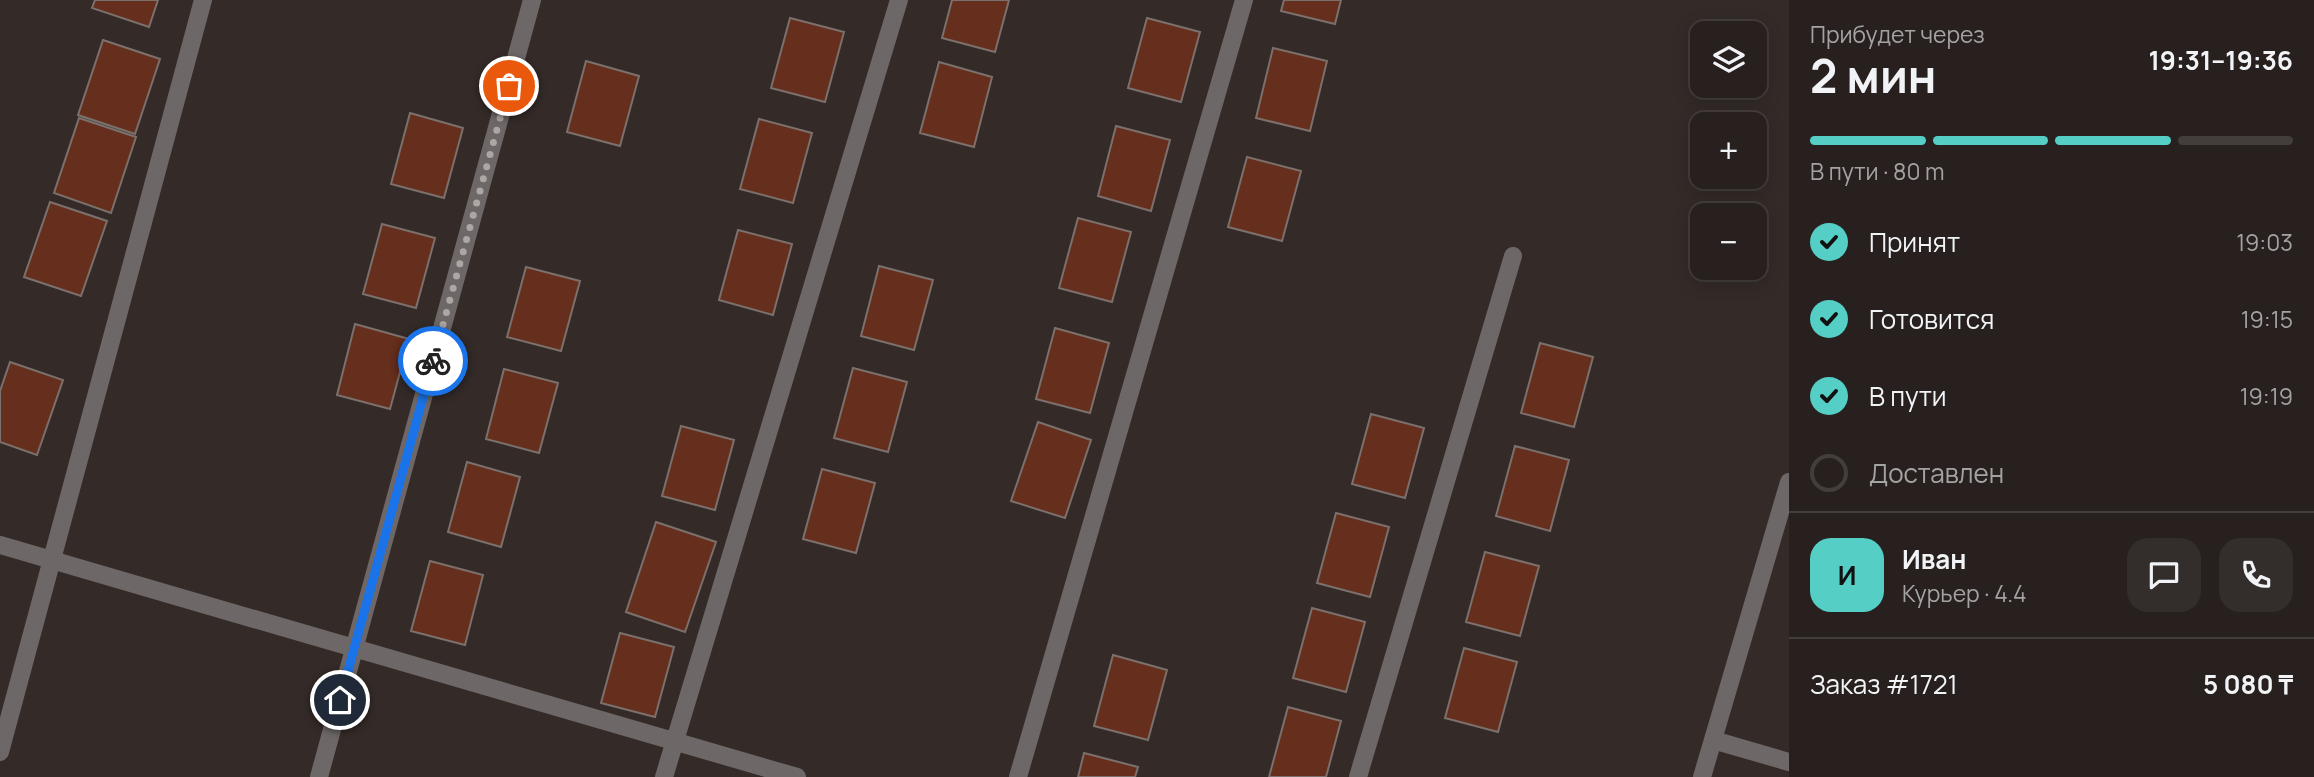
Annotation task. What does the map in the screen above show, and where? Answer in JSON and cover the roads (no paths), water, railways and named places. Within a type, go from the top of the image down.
[{"type":"street","points":[[0,752],[203,0]]},
{"type":"street","points":[[319,777],[532,0]]},
{"type":"street","points":[[664,777],[900,0]]},
{"type":"street","points":[[1018,777],[1244,0]]},
{"type":"street","points":[[1358,777],[1513,256]]},
{"type":"street","points":[[1702,777],[1786,504],[1789,482]]},
{"type":"street","points":[[0,545],[797,777]]},
{"type":"street","points":[[1713,740],[1789,762]]}]
